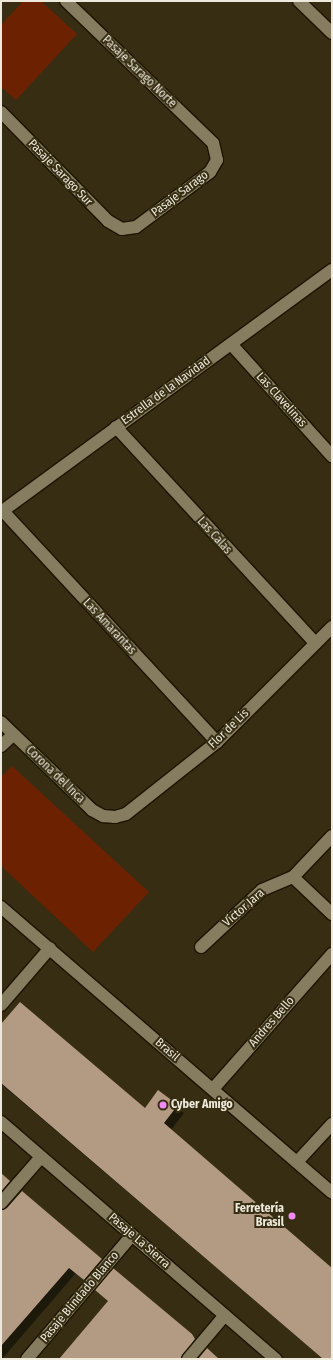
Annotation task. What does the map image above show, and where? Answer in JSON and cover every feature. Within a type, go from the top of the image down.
[{"type":"street","name":"Pasaje Sarago Norte","points":[[66,1],[213,143]]},
{"type":"street","points":[[299,1],[332,33]]},
{"type":"street","name":"Pasaje Sarago Sur","points":[[1,112],[108,222],[122,229]]},
{"type":"street","name":"Pasaje Sarago","points":[[122,229],[136,227],[210,172],[217,160],[213,143]]},
{"type":"street","name":"Estrella de la Navidad","points":[[2,511],[332,270]]},
{"type":"street","name":"Las Clavelinas","points":[[231,344],[332,456]]},
{"type":"street","name":"Las Calas","points":[[116,427],[315,643]]},
{"type":"street","name":"Las Amarantas","points":[[2,511],[217,742]]},
{"type":"street","name":"Flor de Lis","points":[[115,817],[136,808],[217,742],[332,627]]},
{"type":"street","name":"Corona del Inca","points":[[1,722],[92,810],[103,816],[115,817]]},
{"type":"street","points":[[1,746],[13,735]]},
{"type":"street","name":"Víctor Jara","points":[[201,947],[262,890],[293,877],[332,836]]},
{"type":"street","points":[[293,877],[332,914]]},
{"type":"street","name":"Brasil","points":[[1,907],[332,1192]]},
{"type":"street","points":[[1,1005],[50,948]]},
{"type":"street","name":"Andres Bello","points":[[213,1089],[332,954]]},
{"type":"street","name":"Pasaje La Sierra","points":[[1,1122],[276,1359]]},
{"type":"street","points":[[297,1162],[332,1124]]},
{"type":"street","points":[[1,1203],[41,1157]]},
{"type":"street","name":"Pasaje Blindado Blanco","points":[[27,1359],[132,1235]]},
{"type":"street","points":[[188,1359],[225,1315]]},
{"type":"shaded area","points":[[23,1],[41,1],[77,34],[16,100],[1,87],[1,25]]},
{"type":"shaded area","points":[[12,766],[149,892],[93,952],[1,866],[1,777]]},
{"type":"building","points":[[20,1002],[145,1108],[158,1090],[178,1105],[164,1123],[332,1268],[332,1359],[323,1359],[1,1083],[1,1024]]},
{"type":"building","points":[[1,1173],[10,1181],[1,1192]]},
{"type":"building","points":[[22,1191],[102,1259],[84,1280],[69,1268],[1,1346],[1,1210],[7,1208]]},
{"type":"building","points":[[113,1268],[192,1334],[195,1339],[181,1359],[59,1359],[108,1301],[95,1290]]},
{"type":"building","points":[[207,1348],[219,1359],[198,1359]]},
{"type":"place","name":"Cyber Amigo","points":[[163,1105]]},
{"type":"place","name":"Ferretería Brasil","points":[[292,1216]]}]
